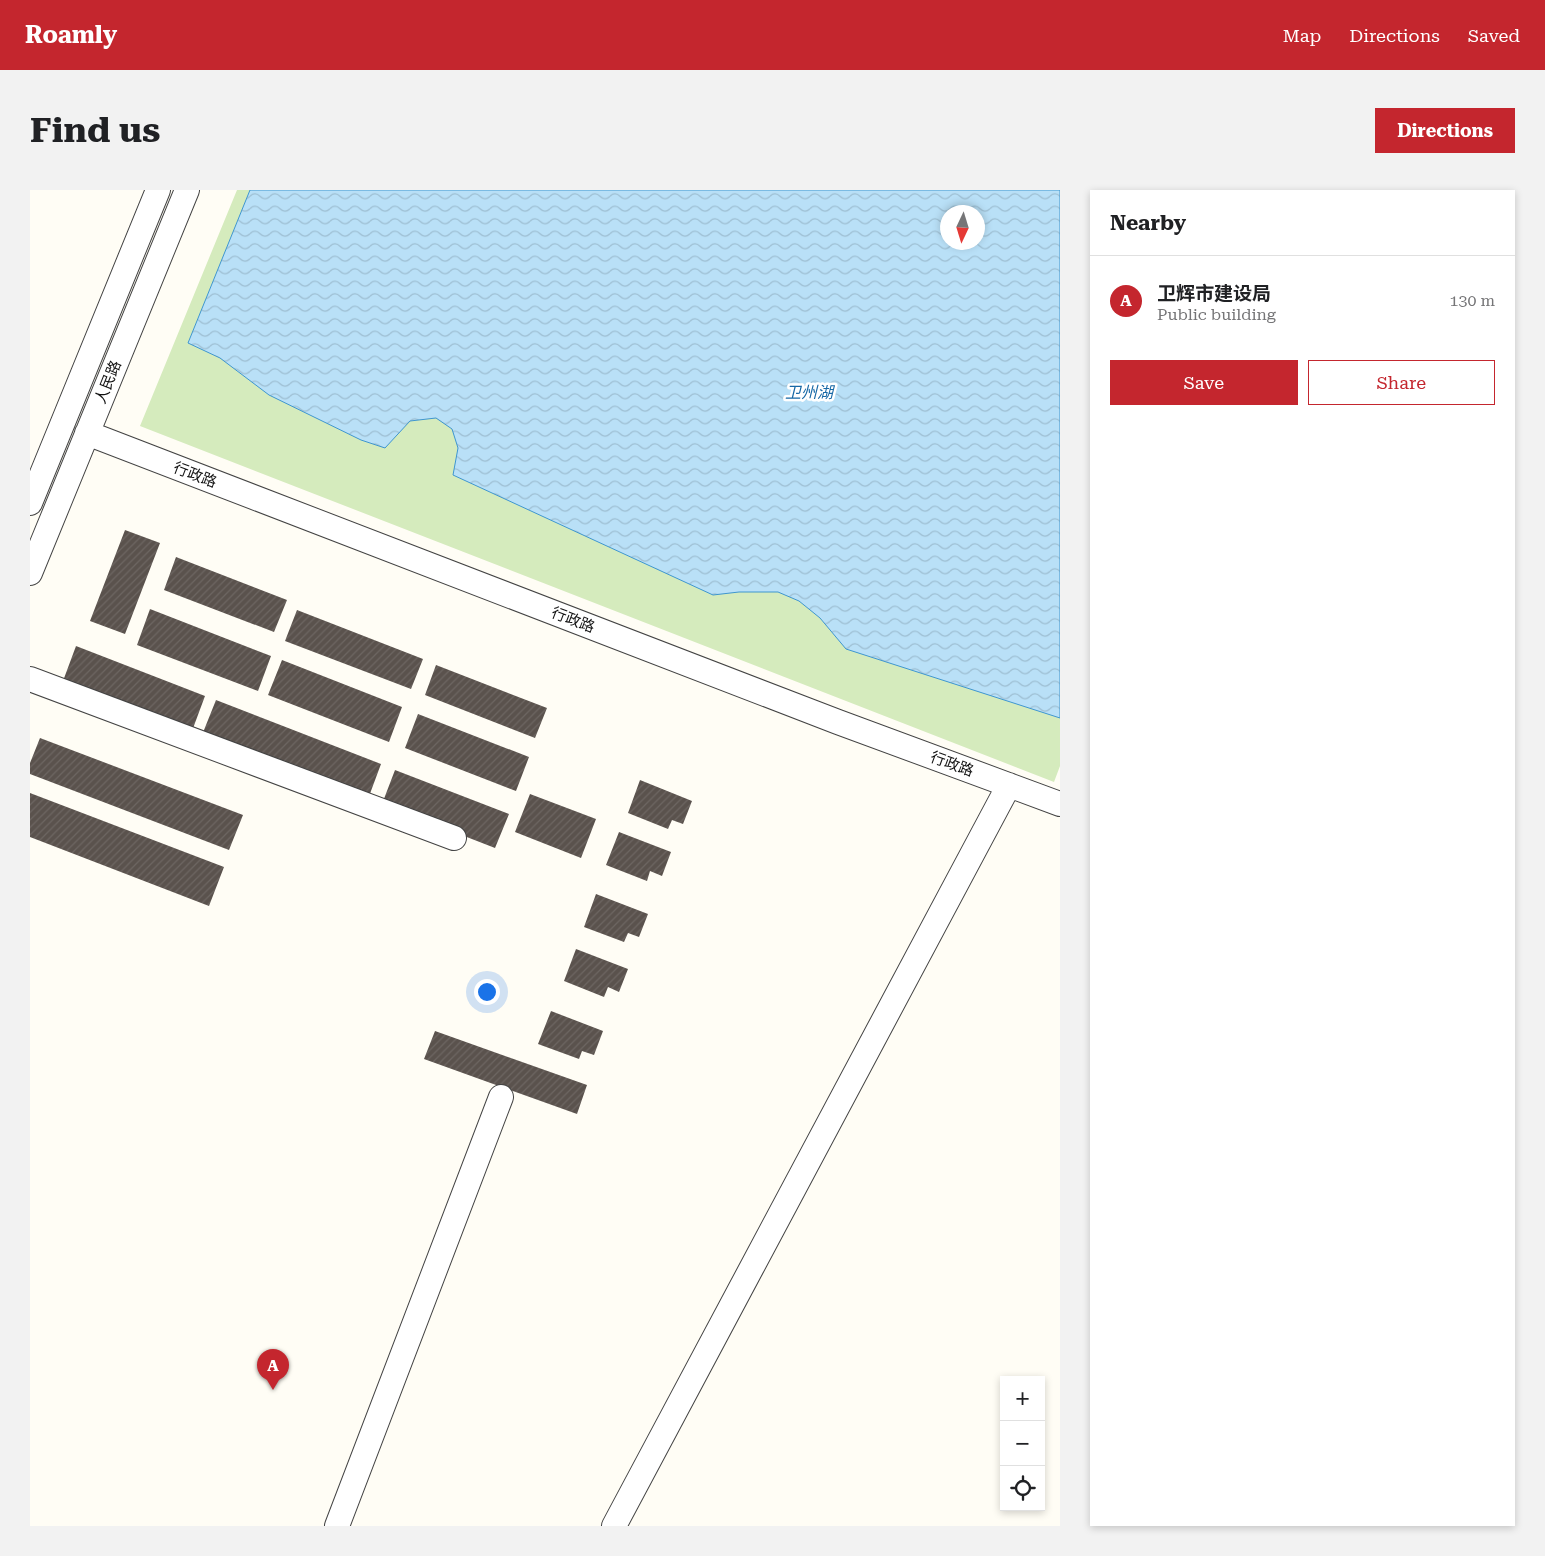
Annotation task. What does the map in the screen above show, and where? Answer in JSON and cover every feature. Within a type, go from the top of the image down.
[{"type":"street","name":"人民路","points":[[30,503],[158,190]]},
{"type":"street","name":"人民路","points":[[30,573],[187,190]]},
{"type":"street","name":"行政路","points":[[87,433],[829,718],[1060,804]]},
{"type":"street","points":[[30,679],[454,838]]},
{"type":"street","points":[[614,1526],[1009,785]]},
{"type":"street","points":[[337,1526],[501,1097]]},
{"type":"green space","name":"卫州湖","points":[[237,190],[1060,190],[1060,766],[1054,782],[140,426]]},
{"type":"water","name":"卫州湖","points":[[250,190],[1060,190],[1060,718],[846,649],[820,618],[799,601],[778,592],[739,592],[713,595],[453,475],[458,448],[452,429],[436,418],[410,421],[385,448],[361,440],[269,395],[220,358],[188,343]]},
{"type":"building","points":[[125,530],[160,543],[125,634],[90,621]]},
{"type":"building","points":[[176,557],[287,600],[274,632],[164,590]]},
{"type":"building","points":[[150,609],[271,656],[258,691],[137,645]]},
{"type":"building","points":[[297,610],[423,659],[411,689],[285,641]]},
{"type":"building","points":[[76,646],[205,696],[192,731],[63,681]]},
{"type":"building","points":[[282,660],[402,707],[389,742],[268,695]]},
{"type":"building","points":[[436,665],[547,708],[535,738],[425,695]]},
{"type":"building","points":[[216,700],[381,764],[368,799],[202,735]]},
{"type":"building","points":[[418,714],[529,757],[516,791],[405,748]]},
{"type":"building","points":[[40,738],[243,815],[229,850],[30,774],[30,763]]},
{"type":"building","points":[[395,770],[509,814],[495,848],[382,804]]},
{"type":"building","points":[[640,780],[692,801],[683,824],[672,820],[668,829],[628,813]]},
{"type":"building","points":[[30,793],[224,867],[209,906],[30,837]]},
{"type":"building","points":[[530,794],[596,819],[581,858],[515,832]]},
{"type":"building","points":[[619,832],[671,852],[662,876],[650,871],[647,881],[606,865]]},
{"type":"building","points":[[596,894],[648,914],[639,937],[628,933],[624,942],[584,927]]},
{"type":"building","points":[[576,949],[628,969],[619,992],[608,987],[604,997],[564,981]]},
{"type":"building","points":[[551,1011],[603,1031],[594,1055],[582,1051],[579,1059],[538,1044]]},
{"type":"building","points":[[435,1031],[587,1085],[577,1114],[424,1059]]},
{"type":"place","name":"卫辉市建设局","points":[[273,1390]]}]
